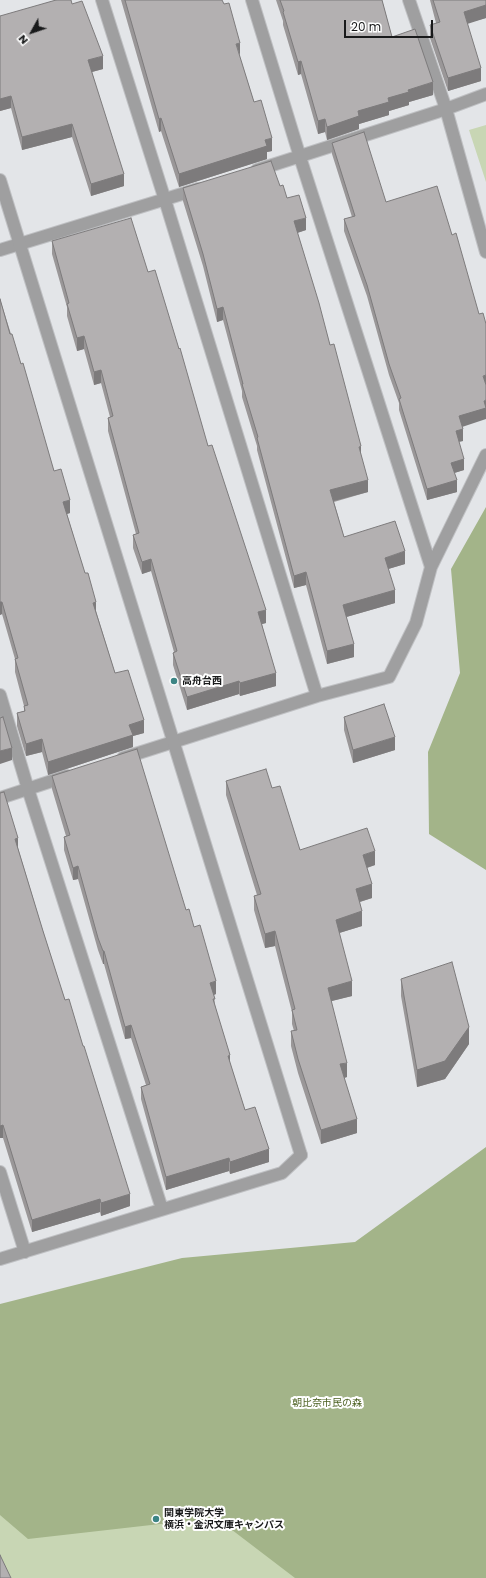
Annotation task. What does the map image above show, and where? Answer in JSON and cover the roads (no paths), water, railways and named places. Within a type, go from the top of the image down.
[{"type":"street","points":[[102,0],[317,696]]},
{"type":"street","points":[[252,0],[300,157],[431,567]]},
{"type":"street","points":[[410,0],[446,109],[486,252]]},
{"type":"street","points":[[247,174],[446,109],[486,94]]},
{"type":"street","points":[[0,180],[301,1155],[282,1173],[0,1260]]},
{"type":"street","points":[[0,250],[210,185]]},
{"type":"street","points":[[108,763],[317,696],[389,677],[416,623],[431,567],[486,455]]},
{"type":"street","points":[[0,695],[28,789],[162,1209]]},
{"type":"street","points":[[0,798],[79,772]]},
{"type":"street","points":[[0,1172],[25,1252]]},
{"type":"place","name":"高舟台西","points":[[174,681]]},
{"type":"place","name":"関東学院大学 横浜・金沢文庫キャンパス","points":[[156,1519]]},
{"type":"park label","name":"朝比奈市民の森","points":[[327,1403]]}]
